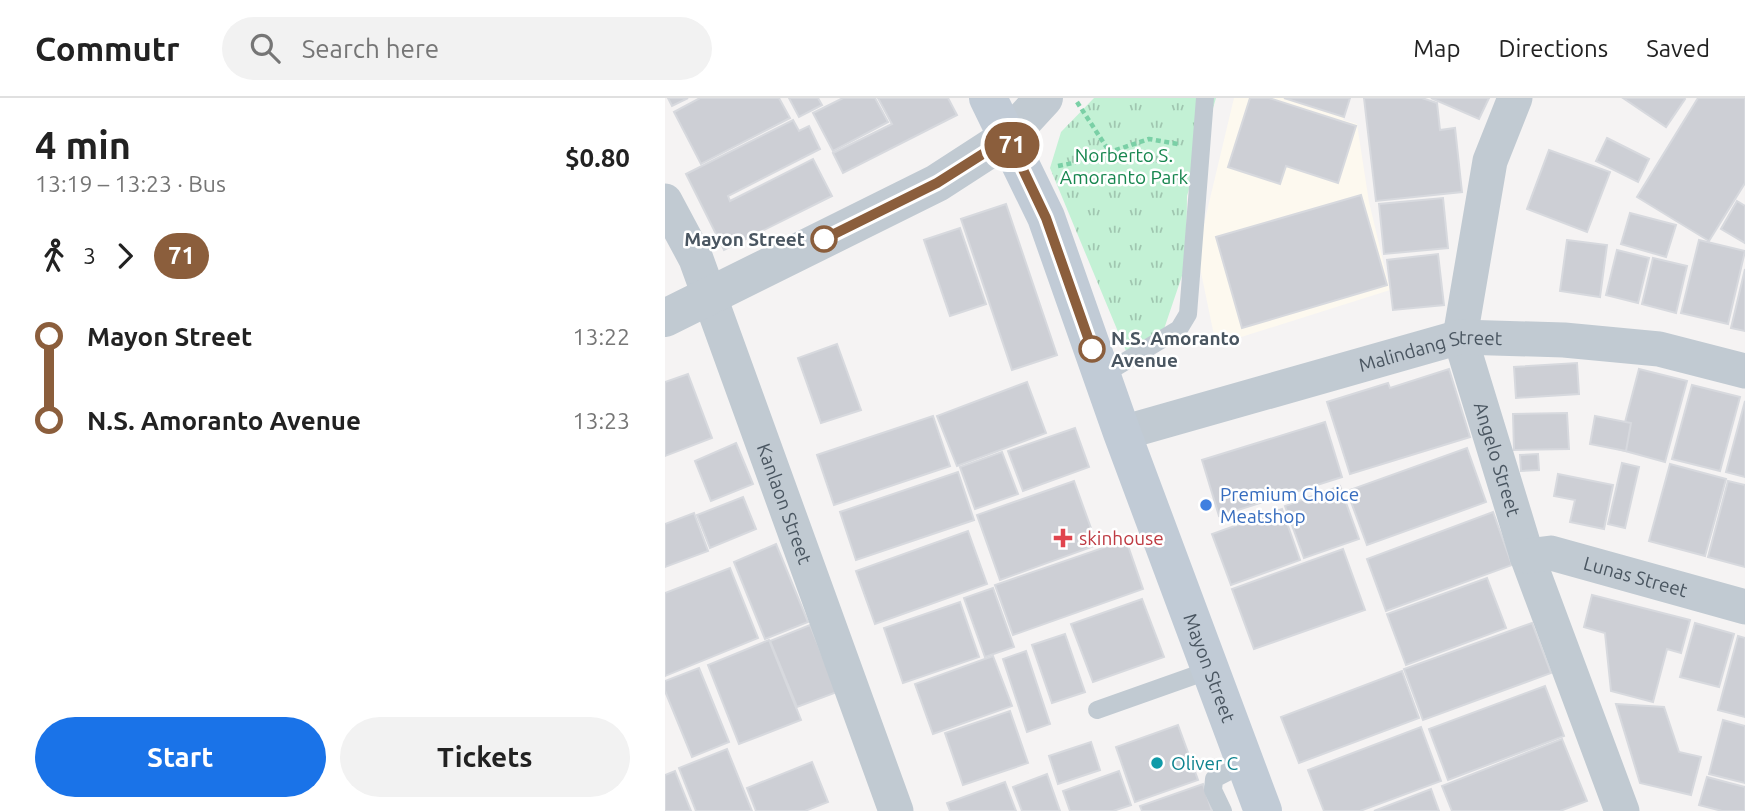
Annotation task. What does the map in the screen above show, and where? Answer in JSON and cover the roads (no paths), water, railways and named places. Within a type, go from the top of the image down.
[{"type":"main road","name":"Mayon Street","points":[[988,98],[1046,218],[1101,376],[1245,762],[1257,810]]},
{"type":"street","points":[[665,318],[937,183],[1008,138],[1044,98]]},
{"type":"street","name":"Angelo Street","points":[[1515,98],[1490,160],[1460,337],[1527,556],[1623,810]]},
{"type":"street","name":"Kanlaon Street","points":[[665,201],[696,259],[896,811]]},
{"type":"street","name":"Malindang Street","points":[[1122,433],[1460,337],[1564,341],[1659,349],[1745,371]]},
{"type":"street","name":"Lunas Street","points":[[1527,556],[1551,553],[1745,607]]},
{"type":"lane","points":[[1101,376],[1179,329],[1188,314],[1205,98]]},
{"type":"lane","points":[[1097,710],[1210,670]]},
{"type":"lane","points":[[1223,811],[1213,790],[1214,779],[1245,762]]},
{"type":"place","name":"Mayon Street","points":[[824,239]]},
{"type":"place","name":"N.S. Amoranto Avenue","points":[[1092,349]]},
{"type":"place","name":"Premium Choice Meatshop","points":[[1206,505]]},
{"type":"place","name":"skinhouse","points":[[1063,538]]},
{"type":"place","name":"Oliver C","points":[[1157,763]]},
{"type":"park label","name":"Norberto S. Amoranto Park","points":[[1124,166]]}]
